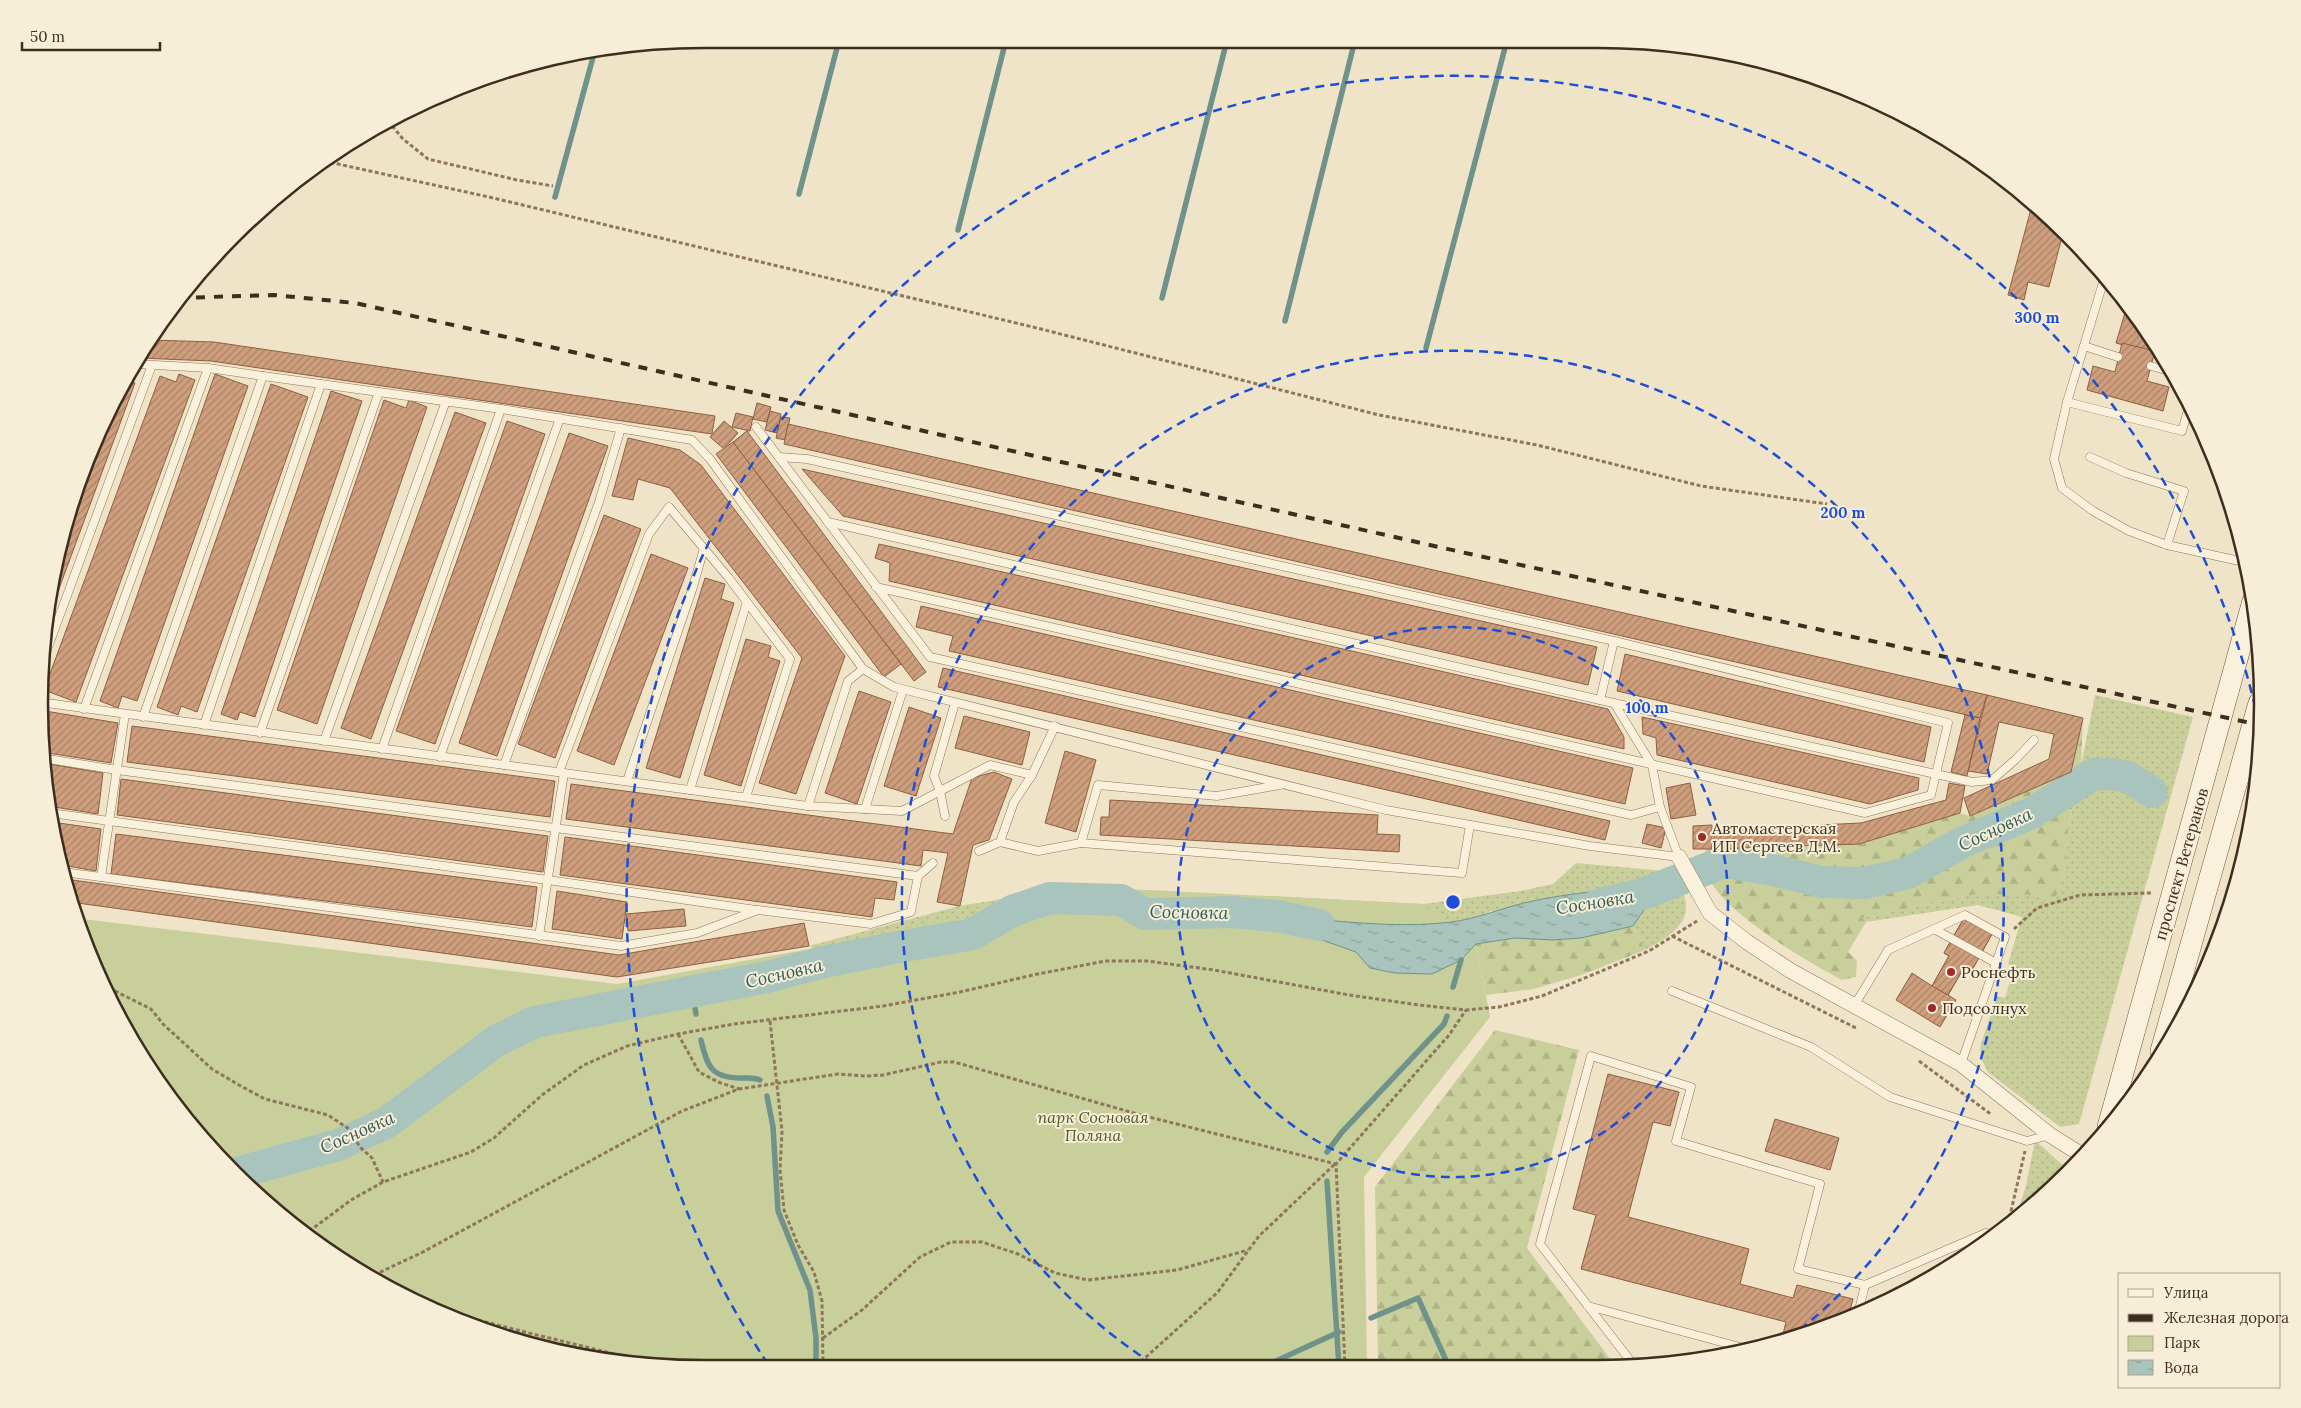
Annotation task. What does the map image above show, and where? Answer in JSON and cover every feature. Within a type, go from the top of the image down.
[{"type":"main road","name":"проспект Ветеранов","points":[[2112,1111],[2248,619]]},
{"type":"main road","name":"проспект Ветеранов","points":[[2167,1031],[2253,724]]},
{"type":"street","points":[[1682,862],[1695,889],[1710,912],[1747,942],[1791,971],[1854,1007],[1961,1064],[2050,1135],[2077,1152]]},
{"type":"lane","points":[[2102,285],[2067,402],[2054,459],[2062,488],[2093,511],[2122,527],[2167,545],[2237,561]]},
{"type":"lane","points":[[2084,346],[2118,357]]},
{"type":"lane","points":[[142,364],[208,368],[501,409],[692,440],[710,459],[863,669],[894,688],[1055,726],[1386,810],[1682,862]]},
{"type":"lane","points":[[51,639],[152,365]]},
{"type":"lane","points":[[2151,366],[2162,369]]},
{"type":"lane","points":[[84,709],[208,368]]},
{"type":"lane","points":[[143,716],[263,376]]},
{"type":"lane","points":[[204,725],[321,384]]},
{"type":"lane","points":[[260,733],[379,392]]},
{"type":"lane","points":[[324,741],[446,402]]},
{"type":"lane","points":[[2067,402],[2182,431],[2187,415]]},
{"type":"lane","points":[[382,749],[501,409]]},
{"type":"lane","points":[[440,757],[560,418]]},
{"type":"lane","points":[[756,427],[930,656],[1631,815],[1660,807]]},
{"type":"lane","points":[[504,765],[599,502],[621,428]]},
{"type":"lane","points":[[779,456],[807,459],[1614,641],[1948,723],[1931,795],[1864,813],[876,587]]},
{"type":"lane","points":[[2090,457],[2126,473],[2184,491],[2167,545]]},
{"type":"lane","points":[[539,936],[556,827],[561,773],[649,534],[669,508],[704,548],[790,659],[746,797]]},
{"type":"lane","points":[[828,522],[1600,700],[1972,782],[1992,780],[2034,740]]},
{"type":"lane","points":[[627,782],[694,588],[704,548]]},
{"type":"lane","points":[[690,790],[747,602]]},
{"type":"lane","points":[[1600,700],[1614,641]]},
{"type":"lane","points":[[808,806],[848,681],[863,669]]},
{"type":"lane","points":[[865,809],[903,690]]},
{"type":"lane","points":[[48,703],[808,806],[902,811],[990,765],[1032,775]]},
{"type":"lane","points":[[944,816],[940,791],[934,776],[955,703]]},
{"type":"lane","points":[[1614,703],[1652,765],[1660,807],[1682,862]]},
{"type":"lane","points":[[100,877],[125,714]]},
{"type":"lane","points":[[1000,842],[1014,802],[1032,775],[1055,726]]},
{"type":"lane","points":[[50,759],[117,770],[918,876]]},
{"type":"lane","points":[[1082,843],[1098,785],[1216,796],[1285,785]]},
{"type":"lane","points":[[57,814],[871,924],[911,912],[918,876],[933,863]]},
{"type":"lane","points":[[979,851],[1000,842],[1038,851],[1082,843],[1462,873],[1470,825]]},
{"type":"lane","points":[[70,873],[621,946],[697,933],[758,910]]},
{"type":"lane","points":[[1854,1007],[1888,950],[1965,915],[2005,937],[1961,1064]]},
{"type":"lane","points":[[1934,929],[1996,964]]},
{"type":"lane","points":[[1672,990],[1811,1047],[1890,1097],[2027,1141],[2050,1135]]},
{"type":"lane","points":[[1629,1359],[1540,1244],[1591,1056],[1691,1086],[1676,1141],[1820,1184],[1798,1269],[1865,1286],[1985,1233]]},
{"type":"lane","points":[[1859,1306],[1865,1286]]},
{"type":"lane","points":[[1588,1306],[1735,1346]]},
{"type":"path","points":[[392,126],[403,139],[428,159],[517,180],[553,186]]},
{"type":"path","points":[[333,162],[489,196],[1037,328],[1379,415],[1537,445],[1701,486],[1827,504]]},
{"type":"path","points":[[2021,923],[2037,908],[2080,895],[2151,893]]},
{"type":"path","points":[[310,1229],[351,1200],[383,1182],[472,1152],[494,1138],[542,1096],[584,1065],[627,1046],[678,1034],[734,1024],[883,1006],[960,992],[1033,974],[1104,961],[1147,961],[1214,970],[1349,995],[1466,1010],[1499,1006],[1542,996],[1649,950],[1710,912]]},
{"type":"path","points":[[1672,936],[1861,1030]]},
{"type":"path","points":[[113,990],[151,1009],[163,1024],[212,1069],[239,1085],[265,1099],[328,1115],[349,1129],[360,1147],[372,1158],[383,1182]]},
{"type":"path","points":[[1143,1360],[1217,1293],[1259,1236],[1336,1164],[1449,1035],[1466,1010]]},
{"type":"path","points":[[770,1021],[782,1131],[780,1170],[784,1210],[798,1245],[814,1272],[822,1301],[824,1360]]},
{"type":"path","points":[[678,1034],[699,1072],[718,1082],[738,1089]]},
{"type":"path","points":[[1912,1057],[1996,1118]]},
{"type":"path","points":[[377,1274],[421,1253],[682,1111],[738,1089],[838,1074],[883,1075],[941,1062],[954,1062],[1141,1115],[1336,1164]]},
{"type":"path","points":[[2010,1214],[2027,1141]]},
{"type":"path","points":[[1336,1164],[1344,1360]]},
{"type":"path","points":[[823,1338],[862,1310],[920,1257],[951,1242],[982,1242],[1018,1254],[1055,1273],[1088,1280],[1177,1270],[1248,1250]]},
{"type":"path","points":[[465,1316],[618,1355]]},
{"type":"green space","points":[[2095,695],[2193,717],[2079,1124],[2060,1127],[1988,1072],[1981,1058],[1980,1047],[1997,996],[2005,998],[2014,967],[2008,964],[2022,917],[1978,905],[1866,922],[1861,918],[1975,894],[2025,894],[2055,900],[2066,865],[2068,831]]},
{"type":"green space","points":[[2083,718],[2081,764],[2068,831],[2066,865],[2055,900],[2025,894],[1975,894],[1862,918],[1866,922],[1848,952],[1857,961],[1856,977],[1842,980],[1789,949],[1750,922],[1719,893],[1709,879],[1706,868],[1705,849],[1766,850],[1864,843],[1960,813],[1970,816],[2071,772]]},
{"type":"green space","points":[[1576,863],[1665,871],[1675,879],[1682,891],[1686,902],[1683,920],[1671,934],[1645,950],[1633,926],[1646,907],[1491,911],[1475,919],[1449,922],[824,953],[809,946],[959,906],[1070,888],[1186,900],[1272,896],[1423,904],[1520,891],[1553,884]]},
{"type":"green space","name":"парк Сосновая Поляна","points":[[1058,888],[1150,890],[1423,904],[1476,944],[1490,1017],[1364,1177],[1367,1360],[661,1359],[618,1355],[576,1348],[493,1326],[453,1311],[414,1293],[376,1273],[339,1250],[271,1198],[240,1168],[210,1137],[158,1069],[135,1032],[115,994],[84,919],[617,984],[847,942],[928,922],[969,922],[1013,898]]},
{"type":"green space","points":[[1633,926],[1645,950],[1584,974],[1534,989],[1486,995],[1476,944],[1515,938],[1552,940],[1581,938]]},
{"type":"green space","points":[[1495,1030],[1579,1050],[1527,1248],[1611,1360],[1378,1360],[1375,1187]]},
{"type":"green space","points":[[2035,1140],[2063,1166],[2019,1207],[2026,1186]]},
{"type":"water","points":[[1625,888],[1643,894],[1646,907],[1633,926],[1581,938],[1552,940],[1515,938],[1476,944],[1461,960],[1432,974],[1395,973],[1370,968],[1356,952],[1299,932],[1276,916],[1364,923],[1429,924],[1469,919],[1536,900]]},
{"type":"building","points":[[2031,211],[2061,240],[2049,287],[2028,282],[2024,300],[2008,295]]},
{"type":"building","points":[[2125,313],[2152,353],[2116,343]]},
{"type":"building","points":[[157,340],[214,342],[715,416],[712,434],[211,361],[146,358]]},
{"type":"building","points":[[2122,343],[2150,350],[2154,356],[2147,381],[2169,387],[2163,411],[2087,390],[2093,366],[2115,372]]},
{"type":"building","points":[[179,374],[195,380],[76,702],[48,692],[49,678],[160,376],[176,382]]},
{"type":"building","points":[[215,374],[248,386],[137,701],[122,696],[118,708],[100,701]]},
{"type":"building","points":[[132,382],[135,383],[57,594],[70,534],[82,493],[97,453],[115,414]]},
{"type":"building","points":[[271,384],[308,397],[197,712],[181,706],[178,715],[157,707]]},
{"type":"building","points":[[331,391],[362,401],[255,717],[240,712],[237,720],[221,714]]},
{"type":"building","points":[[384,400],[406,408],[409,400],[427,407],[317,724],[277,710]]},
{"type":"building","points":[[757,403],[771,407],[767,422],[753,419]]},
{"type":"building","points":[[770,411],[781,414],[777,433],[765,430]]},
{"type":"building","points":[[455,412],[486,423],[371,739],[341,728]]},
{"type":"building","points":[[736,413],[753,417],[750,431],[732,427]]},
{"type":"building","points":[[781,417],[790,418],[785,440],[776,438]]},
{"type":"building","points":[[507,421],[545,434],[435,744],[396,731]]},
{"type":"building","points":[[724,421],[738,433],[724,449],[710,437]]},
{"type":"building","points":[[788,424],[1987,695],[1980,718],[784,444]]},
{"type":"building","points":[[747,431],[926,672],[914,681],[733,442]]},
{"type":"building","points":[[569,433],[608,446],[497,756],[459,743]]},
{"type":"building","points":[[628,438],[680,450],[701,465],[845,656],[796,794],[759,783],[802,658],[670,488],[638,479],[633,500],[612,496]]},
{"type":"building","points":[[733,442],[901,664],[884,677],[716,454]]},
{"type":"building","points":[[802,469],[1597,647],[1588,685],[843,516]]},
{"type":"building","points":[[604,515],[641,529],[555,758],[518,744]]},
{"type":"building","points":[[879,544],[1608,709],[1624,737],[1624,749],[889,581],[890,563],[875,558]]},
{"type":"building","points":[[651,554],[688,568],[614,765],[577,751]]},
{"type":"building","points":[[705,578],[725,584],[721,599],[734,603],[680,778],[646,768]]},
{"type":"building","points":[[921,606],[1633,768],[1625,804],[949,651],[953,636],[916,627]]},
{"type":"building","points":[[746,639],[771,646],[768,657],[780,661],[741,786],[704,775]]},
{"type":"building","points":[[1625,654],[1931,727],[1924,762],[1617,691]]},
{"type":"building","points":[[943,668],[1610,821],[1605,840],[938,687]]},
{"type":"building","points":[[859,691],[891,702],[857,804],[825,793]]},
{"type":"building","points":[[1987,695],[2083,718],[2071,772],[1970,816],[1964,798],[2049,759],[2054,734],[1999,722],[1987,774],[1968,771]]},
{"type":"building","points":[[909,707],[941,718],[916,796],[884,786]]},
{"type":"building","points":[[48,712],[118,723],[111,763],[50,753]]},
{"type":"building","points":[[1965,715],[1980,718],[1967,776],[1951,772]]},
{"type":"building","points":[[964,716],[1030,732],[1022,765],[955,748]]},
{"type":"building","points":[[1642,717],[1919,778],[1918,790],[1870,804],[1657,755],[1656,738],[1643,734]]},
{"type":"building","points":[[132,726],[555,781],[550,817],[127,762]]},
{"type":"building","points":[[1065,751],[1096,760],[1076,832],[1045,823]]},
{"type":"building","points":[[51,764],[103,773],[98,814],[56,807]]},
{"type":"building","points":[[994,772],[1012,779],[989,840],[973,845],[960,906],[937,902],[948,853],[923,850],[921,866],[566,819],[571,784],[953,834],[972,778]]},
{"type":"building","points":[[121,779],[548,836],[543,872],[117,815]]},
{"type":"building","points":[[1690,783],[1696,815],[1671,819],[1666,788]]},
{"type":"building","points":[[1949,783],[1965,786],[1960,813],[1859,844],[1714,849],[1714,830],[1861,823],[1946,800]]},
{"type":"building","points":[[1110,800],[1378,815],[1377,834],[1400,835],[1399,852],[1100,835],[1101,817],[1109,817]]},
{"type":"building","points":[[58,823],[101,829],[96,871],[68,866]]},
{"type":"building","points":[[1647,824],[1666,828],[1661,848],[1642,843]]},
{"type":"building","name":"Автомастерская ИП Сергеев Д.М.","points":[[1712,825],[1712,849],[1693,849],[1693,826]]},
{"type":"building","points":[[116,834],[537,887],[532,927],[111,874]]},
{"type":"building","points":[[565,837],[897,882],[894,900],[875,898],[872,917],[560,875]]},
{"type":"building","points":[[72,880],[619,955],[804,923],[809,946],[617,977],[79,903]]},
{"type":"building","points":[[557,891],[627,902],[622,939],[552,929]]},
{"type":"building","points":[[684,909],[686,926],[628,931],[626,914]]},
{"type":"building","name":"Роснефть","points":[[1964,918],[1992,934],[1972,970],[1965,966],[1948,995],[1956,1000],[1940,1027],[1896,1000],[1912,973],[1932,986],[1949,956],[1944,953]]},
{"type":"building","points":[[1964,918],[1992,934],[1972,970],[1965,966],[1948,995],[1932,986],[1949,956],[1944,953]]},
{"type":"building","points":[[1608,1074],[1679,1092],[1670,1126],[1653,1122],[1628,1217],[1749,1249],[1740,1284],[1793,1298],[1797,1285],[1853,1299],[1850,1310],[1783,1333],[1786,1322],[1581,1269],[1596,1215],[1573,1209]]},
{"type":"building","points":[[1775,1119],[1839,1138],[1830,1170],[1765,1151]]},
{"type":"waterway","points":[[799,194],[837,48]]},
{"type":"waterway","points":[[958,230],[1004,48]]},
{"type":"waterway","points":[[1162,298],[1225,48]]},
{"type":"waterway","points":[[1285,321],[1353,48]]},
{"type":"waterway","points":[[1426,348],[1505,48]]},
{"type":"waterway","points":[[555,197],[593,57]]},
{"type":"waterway","name":"Сосновка","points":[[1599,904],[1643,894],[1724,862],[1773,870],[1822,882],[1865,883],[1908,873],[1961,843],[2032,813],[2094,774],[2128,777],[2152,792]]},
{"type":"waterway","name":"Сосновка","points":[[243,1171],[338,1145],[386,1123],[496,1041],[535,1022],[767,977],[824,962],[893,948],[973,934],[1012,911],[1050,898],[1121,900],[1145,914],[1233,912],[1283,917],[1319,925]]},
{"type":"waterway","points":[[1453,987],[1461,960]]},
{"type":"waterway","points":[[692,992],[696,1014]]},
{"type":"waterway","points":[[1327,1152],[1342,1132],[1444,1024],[1447,1016]]},
{"type":"waterway","points":[[701,1040],[708,1063],[717,1073],[723,1076],[760,1080]]},
{"type":"waterway","points":[[767,1096],[773,1127],[778,1211],[810,1290],[816,1338],[816,1360]]},
{"type":"waterway","points":[[1327,1181],[1339,1360]]},
{"type":"waterway","points":[[1371,1318],[1418,1298],[1446,1360]]},
{"type":"waterway","points":[[1278,1360],[1339,1332]]},
{"type":"railway","points":[[188,298],[274,295],[355,303],[1470,554],[2253,724]]},
{"type":"place","name":"Автомастерская ИП Сергеев Д.М.","points":[[1702,837]]},
{"type":"place","name":"Роснефть","points":[[1951,972]]},
{"type":"place","name":"Подсолнух","points":[[1932,1008]]}]
